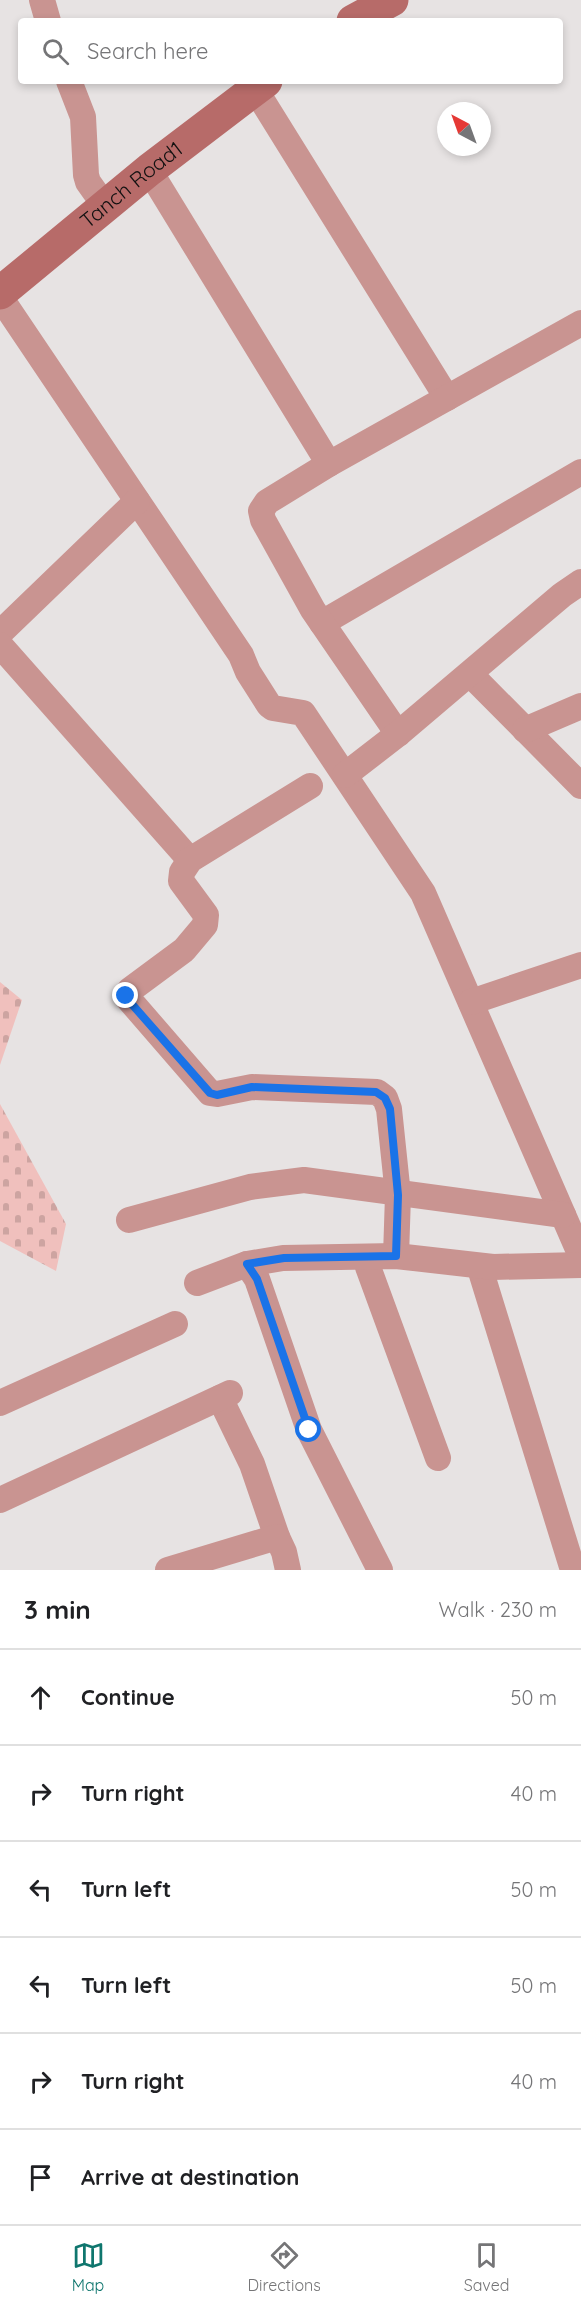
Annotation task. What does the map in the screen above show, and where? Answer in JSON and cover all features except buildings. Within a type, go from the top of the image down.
[{"type":"street","points":[[42,0],[47,18]]},
{"type":"street","points":[[359,18],[393,0]]},
{"type":"street","points":[[70,84],[83,117],[86,175],[88,182],[105,206]]},
{"type":"street","points":[[261,85],[447,398]]},
{"type":"street","name":"Tanch Road1","points":[[0,295],[149,170],[261,85]]},
{"type":"street","points":[[149,170],[329,464]]},
{"type":"street","points":[[0,295],[241,655],[248,672],[269,705],[273,708],[303,713],[423,893],[581,1256]]},
{"type":"street","points":[[398,734],[322,622],[263,520],[261,511],[267,502],[329,464],[581,323]]},
{"type":"street","points":[[322,622],[581,472]]},
{"type":"street","points":[[0,633],[137,501]]},
{"type":"street","points":[[345,775],[398,734],[562,595],[581,582]]},
{"type":"street","points":[[0,645],[190,860]]},
{"type":"street","points":[[470,674],[581,786]]},
{"type":"street","points":[[525,730],[581,706]]},
{"type":"street","points":[[310,786],[190,860],[182,872],[181,881],[206,915],[205,925],[184,950],[130,990],[126,996],[210,1093],[217,1095],[252,1087],[376,1092],[385,1098],[390,1109],[398,1195],[396,1256]]},
{"type":"street","points":[[471,1002],[581,965]]},
{"type":"street","points":[[129,1220],[250,1187],[304,1180],[398,1195],[563,1215]]},
{"type":"street","points":[[252,1272],[284,1258],[396,1256],[494,1267],[581,1265]]},
{"type":"street","points":[[368,1267],[438,1458]]},
{"type":"street","points":[[196,1283],[252,1272],[368,1267],[581,1282]]},
{"type":"street","points":[[252,1272],[309,1430],[380,1570]]},
{"type":"street","points":[[482,1275],[573,1570]]},
{"type":"street","points":[[0,1403],[175,1324]]},
{"type":"street","points":[[0,1500],[225,1395],[284,1552],[288,1570]]},
{"type":"street","points":[[168,1570],[277,1537]]},
{"type":"green space","points":[[0,982],[22,1000],[0,1065]]},
{"type":"green space","points":[[0,1104],[66,1224],[56,1271],[0,1241]]},
{"type":"route","points":[[126,996],[210,1093],[217,1095],[252,1087],[376,1092],[385,1098],[390,1109],[398,1195],[396,1256],[284,1258],[247,1264],[257,1279],[309,1430]]}]
